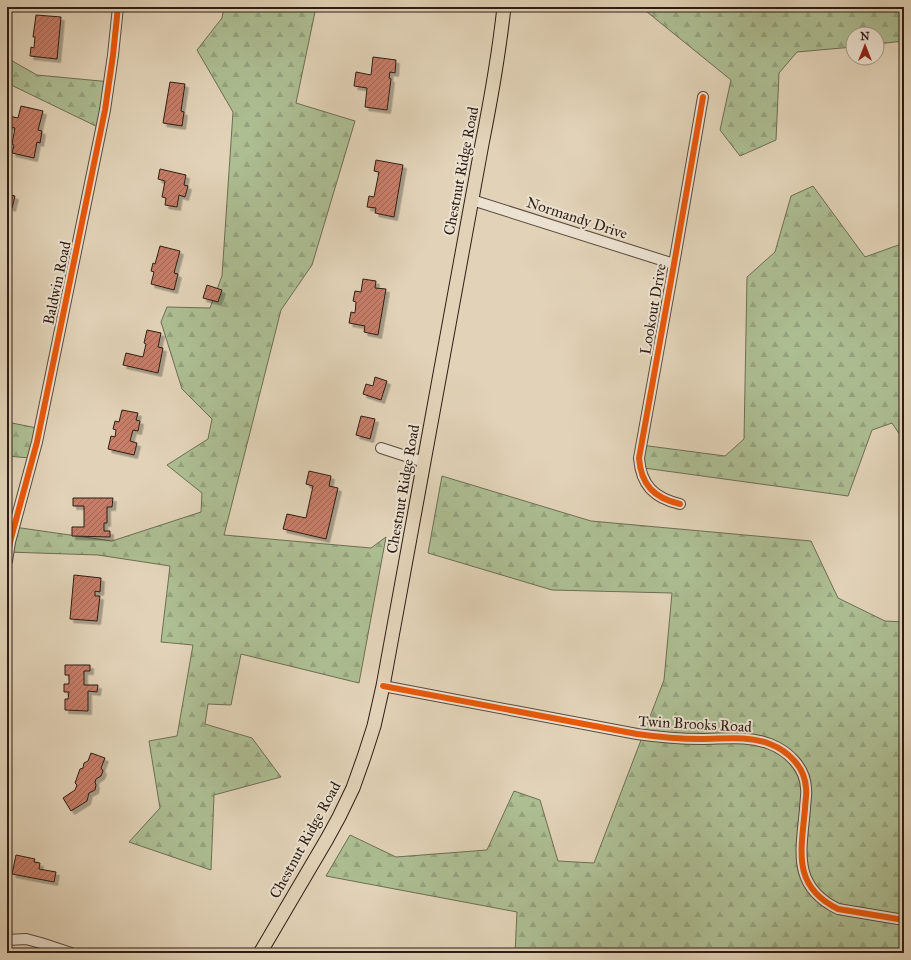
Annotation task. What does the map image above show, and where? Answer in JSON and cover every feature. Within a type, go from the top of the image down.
[{"type":"main road","name":"Chestnut Ridge Road","points":[[260,953],[339,817],[353,788],[374,726],[383,686],[490,102],[500,46],[504,7]]},
{"type":"street","name":"Baldwin Road","points":[[7,561],[10,542],[37,442],[104,118],[118,7]]},
{"type":"street","name":"Lookout Drive","points":[[680,504],[663,499],[648,487],[643,478],[639,458],[703,97]]},
{"type":"street","name":"Normandy Drive","points":[[472,200],[674,264]]},
{"type":"street","points":[[381,448],[424,462]]},
{"type":"street","name":"Twin Brooks Road","points":[[383,686],[637,734],[665,738],[743,738],[770,744],[792,757],[804,776],[806,798],[800,854],[806,878],[812,889],[820,898],[838,909],[904,920]]},
{"type":"street","points":[[7,940],[26,939],[71,953]]},
{"type":"green space","points":[[224,7],[316,7],[296,103],[355,121],[312,265],[281,310],[224,535],[371,548],[386,537],[359,683],[241,654],[231,705],[208,704],[205,724],[252,738],[281,777],[214,795],[211,870],[129,842],[160,808],[149,741],[177,736],[193,645],[161,642],[170,566],[98,555],[7,552],[7,526],[112,541],[201,512],[202,493],[167,465],[208,439],[212,419],[182,389],[161,322],[167,307],[210,308],[222,276],[233,112],[197,50],[222,18]]},
{"type":"green space","points":[[641,7],[904,7],[904,41],[885,43],[885,26],[845,26],[845,48],[797,52],[779,73],[776,140],[740,156],[720,130],[731,80]]},
{"type":"green space","points":[[7,58],[37,75],[111,82],[104,130],[7,83]]},
{"type":"green space","points":[[813,186],[865,257],[904,243],[904,441],[892,423],[872,430],[848,496],[644,468],[641,445],[725,456],[744,439],[747,277],[775,252],[791,196]]},
{"type":"green space","points":[[7,422],[37,428],[30,458],[7,456]]},
{"type":"green space","points":[[442,476],[591,521],[811,541],[838,598],[885,621],[904,622],[904,953],[515,953],[517,912],[326,876],[350,835],[396,857],[487,850],[514,791],[540,800],[558,861],[594,863],[664,680],[672,593],[552,590],[428,553]]},
{"type":"building","points":[[36,15],[61,17],[57,59],[30,56],[31,47],[34,48],[35,37],[33,37]]},
{"type":"building","points":[[373,57],[396,60],[395,73],[390,72],[389,78],[391,79],[387,110],[365,107],[367,88],[354,86],[356,72],[371,75]]},
{"type":"building","points":[[170,82],[185,84],[181,111],[184,112],[182,126],[163,123]]},
{"type":"building","points":[[21,106],[43,111],[38,130],[42,131],[40,143],[37,142],[34,158],[12,153],[15,128],[7,126],[9,116],[18,118]]},
{"type":"building","points":[[376,160],[403,165],[394,217],[375,213],[376,208],[367,207],[369,196],[374,197],[379,172],[374,171]]},
{"type":"building","points":[[160,169],[186,175],[184,185],[188,186],[185,197],[179,195],[177,207],[165,205],[166,198],[162,197],[165,181],[158,179]]},
{"type":"building","points":[[7,194],[15,196],[12,208],[7,206]]},
{"type":"building","points":[[160,246],[180,251],[174,273],[178,274],[174,290],[151,284],[154,272],[151,271],[153,263],[155,264]]},
{"type":"building","points":[[363,279],[376,281],[375,288],[386,289],[378,335],[364,332],[365,326],[349,323],[351,312],[355,313],[356,302],[353,301],[355,291],[361,292]]},
{"type":"building","points":[[207,285],[222,290],[218,302],[203,298]]},
{"type":"building","points":[[147,330],[161,333],[158,347],[163,348],[158,373],[123,365],[126,353],[143,357]]},
{"type":"building","points":[[375,377],[387,381],[381,400],[363,394],[366,384],[373,386]]},
{"type":"building","points":[[122,410],[138,413],[136,420],[140,421],[138,431],[133,430],[130,441],[137,443],[134,455],[108,449],[111,436],[115,437],[116,430],[113,429],[115,421],[119,422]]},
{"type":"building","points":[[361,416],[375,419],[370,439],[356,435]]},
{"type":"building","points":[[309,471],[331,476],[329,486],[338,488],[326,539],[283,529],[287,514],[306,518],[313,486],[306,484]]},
{"type":"building","points":[[73,498],[113,498],[112,507],[107,507],[107,523],[104,523],[104,531],[110,531],[110,537],[72,536],[72,527],[84,527],[84,506],[73,506]]},
{"type":"building","points":[[74,575],[101,578],[100,592],[95,591],[95,596],[100,596],[97,621],[70,619]]},
{"type":"building","points":[[65,665],[90,665],[90,671],[84,671],[84,685],[98,685],[97,692],[88,691],[88,711],[65,710],[65,699],[68,699],[69,692],[64,692],[64,684],[69,684],[69,675],[65,675]]},
{"type":"building","points":[[91,753],[105,758],[101,768],[103,771],[101,776],[96,779],[95,790],[89,793],[87,801],[71,811],[63,798],[75,790],[77,785],[75,783],[80,769],[83,768],[84,763],[88,761]]},
{"type":"building","points":[[16,855],[35,859],[34,862],[40,863],[39,869],[56,872],[54,882],[12,874]]},
{"type":"cycle path","points":[[7,561],[10,542],[37,442],[105,110],[118,7]]},
{"type":"cycle path","points":[[680,504],[663,498],[650,489],[643,476],[639,458],[703,97]]},
{"type":"cycle path","points":[[383,686],[637,734],[685,739],[744,738],[761,741],[777,747],[789,755],[799,767],[805,780],[806,793],[802,853],[806,879],[813,890],[823,900],[838,909],[904,920]]}]
